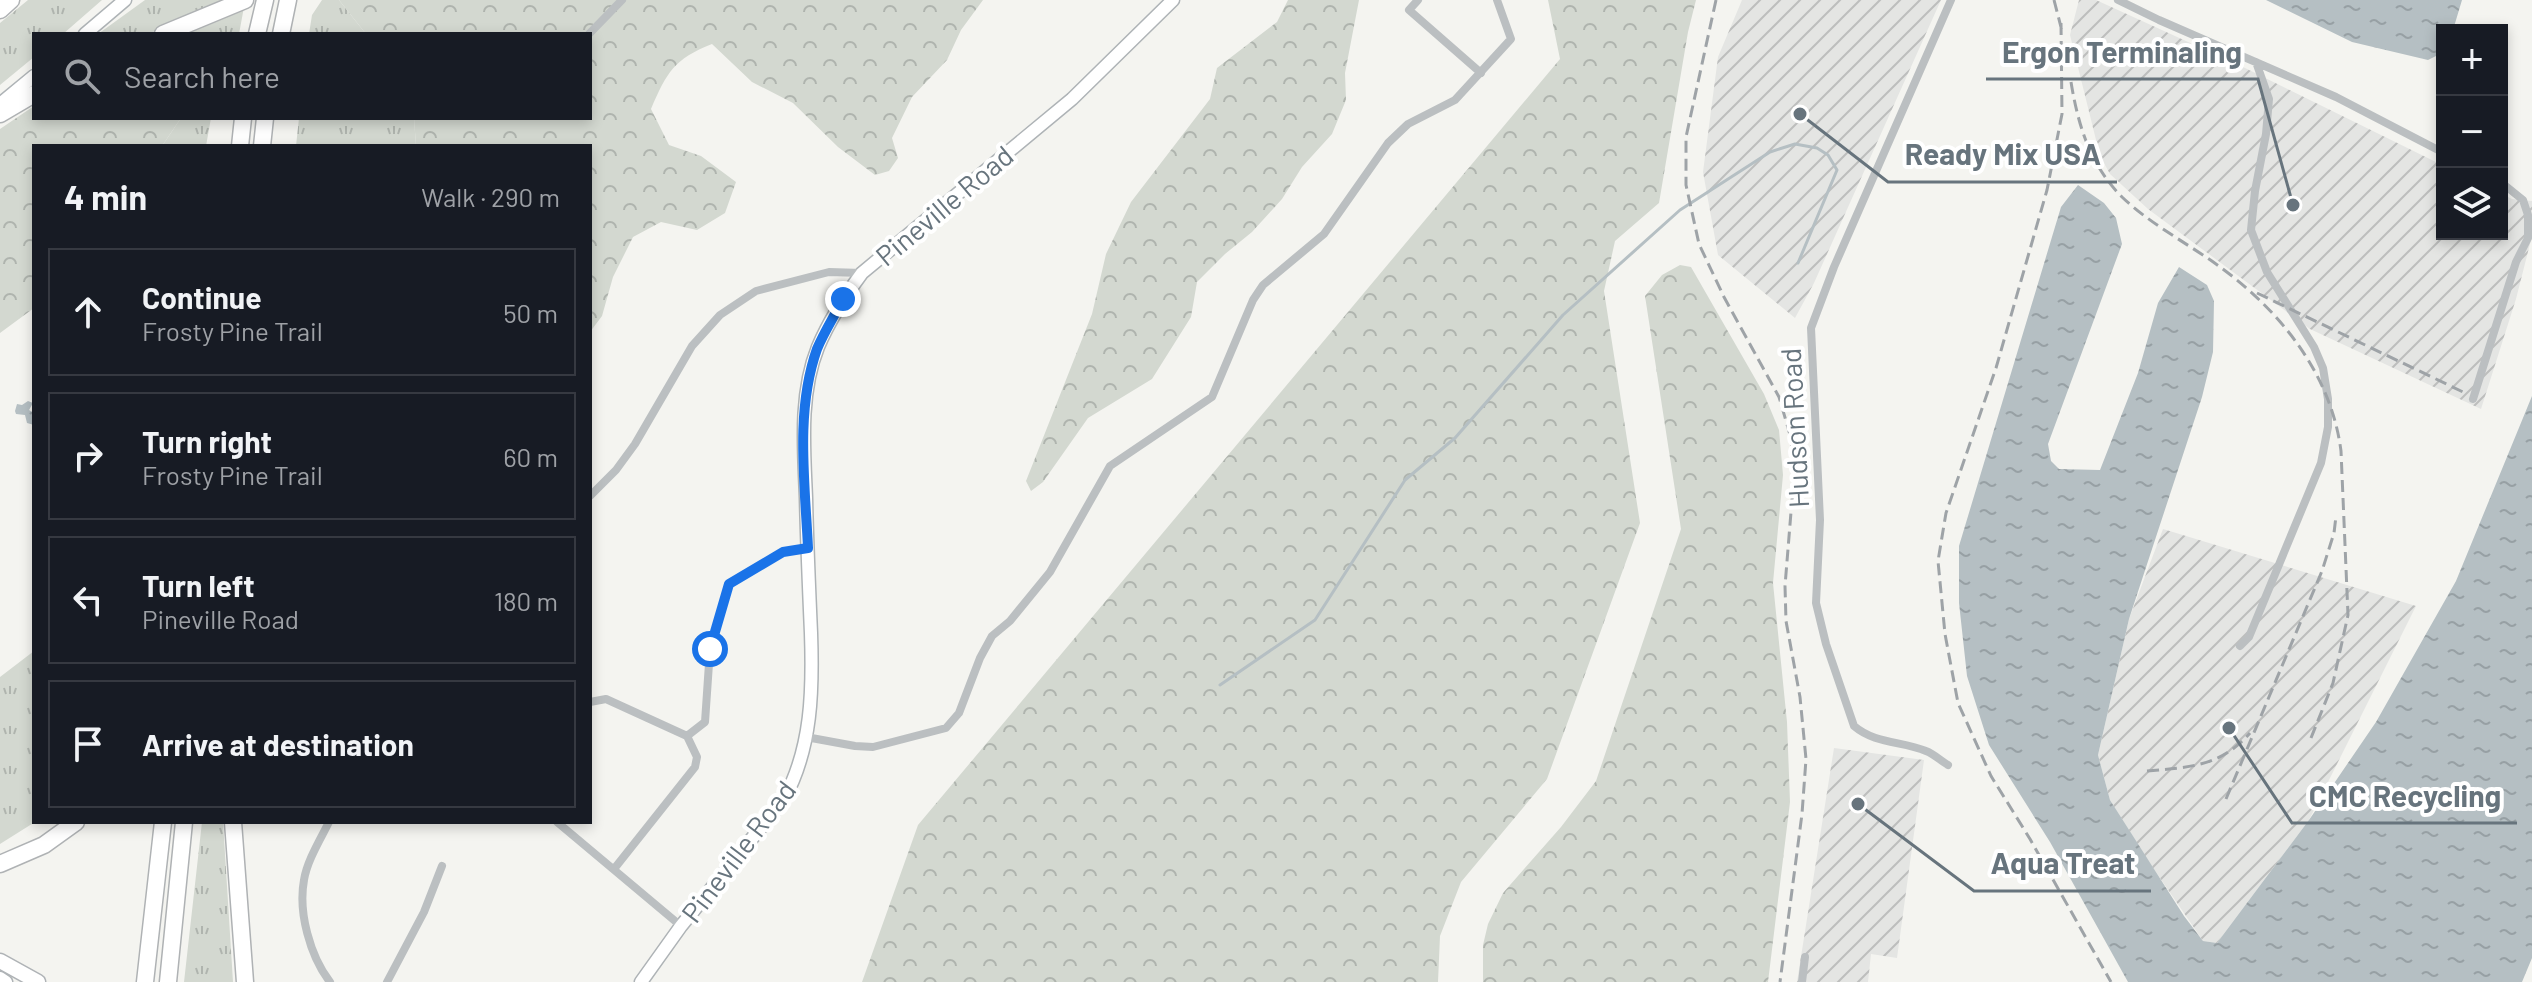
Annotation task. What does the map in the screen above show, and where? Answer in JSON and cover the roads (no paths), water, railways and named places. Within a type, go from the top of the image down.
[{"type":"highway","points":[[0,10],[11,0]]},
{"type":"highway","points":[[168,32],[245,0]]},
{"type":"highway","points":[[257,32],[265,0]]},
{"type":"highway","points":[[281,32],[288,0]]},
{"type":"highway","points":[[0,114],[32,95]]},
{"type":"highway","points":[[240,144],[243,120]]},
{"type":"highway","points":[[262,144],[265,120]]},
{"type":"highway","points":[[0,864],[44,845],[73,824]]},
{"type":"highway","points":[[145,982],[163,824]]},
{"type":"highway","points":[[168,982],[184,824]]},
{"type":"highway","points":[[233,824],[243,982]]},
{"type":"main road","points":[[87,32],[125,0]]},
{"type":"main road","name":"Pineville Road","points":[[641,982],[681,926],[784,799],[795,780],[806,737],[813,689],[804,438],[807,395],[817,349],[843,299],[862,273],[1072,99],[1173,0]]},
{"type":"main road","points":[[0,104],[32,78]]},
{"type":"main road","points":[[0,961],[38,982]]},
{"type":"main road","points":[[0,978],[6,982]]},
{"type":"street","points":[[591,32],[622,0]]},
{"type":"street","points":[[1418,0],[1409,10],[1481,73]]},
{"type":"street","points":[[806,737],[873,747],[946,728],[959,713],[992,636],[1010,621],[1050,572],[1110,466],[1212,397],[1253,300],[1263,285],[1324,234],[1388,143],[1408,124],[1455,100],[1511,39],[1497,0]]},
{"type":"street","name":"Hudson Road","points":[[1948,765],[1926,751],[1895,745],[1862,733],[1854,726],[1826,644],[1816,603],[1820,520],[1811,328],[1834,267],[1951,0]]},
{"type":"street","points":[[2118,0],[2336,97],[2436,149]]},
{"type":"street","points":[[2240,646],[2249,637],[2321,463],[2328,427],[2323,368],[2314,347],[2267,272],[2251,230],[2269,99],[2256,62]]},
{"type":"street","points":[[2473,399],[2516,262],[2528,238],[2528,215],[2523,200],[2508,188]]},
{"type":"street","points":[[592,494],[616,470],[635,444],[692,346],[720,315],[756,291],[829,272],[862,273]]},
{"type":"street","points":[[687,736],[705,722],[710,649],[729,584],[783,552],[808,548]]},
{"type":"street","points":[[592,702],[606,699],[687,736],[697,757],[695,767],[614,869]]},
{"type":"street","points":[[328,824],[304,877],[302,902],[311,945],[320,970],[330,982]]},
{"type":"street","points":[[559,824],[681,926]]},
{"type":"street","points":[[387,982],[424,912],[442,866]]},
{"type":"street","points":[[1802,982],[1805,957]]},
{"type":"water","points":[[2266,0],[2462,0],[2455,24],[2436,24],[2436,56],[2428,60],[2352,42]]},
{"type":"water","points":[[2078,185],[2104,203],[2116,218],[2122,244],[2048,444],[2051,461],[2059,469],[2100,470],[2138,373],[2158,303],[2179,267],[2207,285],[2214,301],[2213,352],[2202,397],[2129,619],[2098,755],[2110,800],[2203,941],[2217,943],[2309,820],[2376,722],[2456,581],[2532,396],[2532,958],[2522,982],[2128,982],[2050,842],[1989,745],[1967,676],[1959,603],[1959,546],[2061,207]]},
{"type":"water","points":[[28,401],[32,403],[29,410],[32,412],[32,424],[27,423],[25,415],[16,414],[17,404]]},
{"type":"waterway","points":[[1220,685],[1315,620],[1405,480],[1455,438],[1563,315],[1680,210],[1770,152],[1795,144],[1817,148],[1828,155],[1837,170],[1798,263]]},
{"type":"railway","points":[[1716,0],[1686,137],[1686,185],[1699,244],[1724,297],[1779,397],[1791,438],[1794,475],[1785,586],[1786,621],[1800,697],[1806,759],[1780,982]]},
{"type":"railway","points":[[2054,0],[2062,31]]},
{"type":"railway","points":[[2061,23],[2062,114],[2047,190],[1996,368],[1946,513],[1938,561],[1945,634],[1958,703],[1991,776],[2111,982]]},
{"type":"railway","points":[[2071,82],[2087,144],[2111,185],[2144,215],[2216,264],[2261,301],[2298,345],[2326,395],[2341,451],[2348,615],[2333,683],[2309,743]]},
{"type":"railway","points":[[2257,293],[2463,392]]},
{"type":"railway","points":[[2226,799],[2322,571],[2336,516]]},
{"type":"railway","points":[[2147,771],[2191,766],[2216,759],[2250,733]]},
{"type":"place","name":"Ready Mix USA","points":[[1800,114]]},
{"type":"place","name":"Ergon Terminaling","points":[[2293,205]]},
{"type":"place","name":"CMC Recycling","points":[[2229,728]]},
{"type":"place","name":"Aqua Treat","points":[[1858,804]]}]
